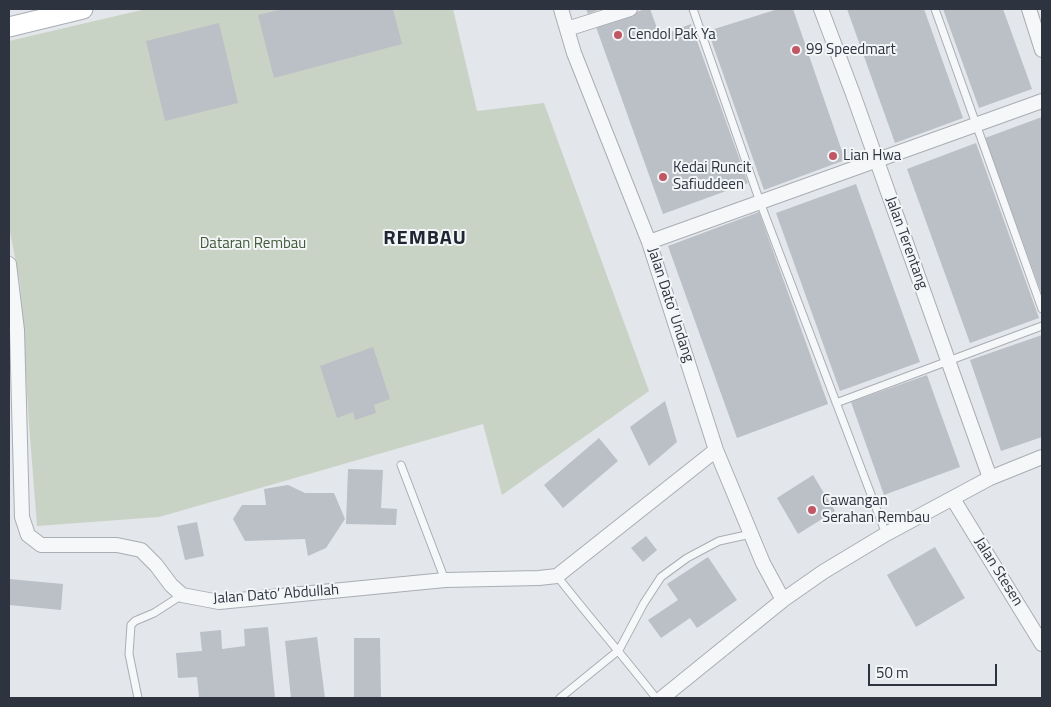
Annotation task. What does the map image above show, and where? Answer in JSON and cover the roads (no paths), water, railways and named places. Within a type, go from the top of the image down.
[{"type":"street","points":[[9,27],[84,9]]},
{"type":"street","name":"Jalan Dato’ Undang","points":[[561,9],[574,53],[649,242],[716,450],[763,563],[783,600]]},
{"type":"street","points":[[567,29],[630,9]]},
{"type":"street","name":"Jalan Terentang","points":[[821,9],[990,478]]},
{"type":"street","points":[[1030,9],[1042,50]]},
{"type":"street","points":[[649,242],[1042,101]]},
{"type":"street","points":[[9,264],[17,330],[22,517],[28,536],[41,545],[117,546],[142,550],[182,595]]},
{"type":"street","points":[[557,576],[716,450]]},
{"type":"street","points":[[662,698],[783,600],[823,572],[886,534],[990,478],[1042,457]]},
{"type":"street","name":"Jalan Stesen","points":[[953,499],[1042,644]]},
{"type":"street","name":"Jalan Dato’ Abdullah","points":[[182,595],[219,602],[445,580],[557,576]]},
{"type":"lane","points":[[693,9],[760,202],[886,534]]},
{"type":"lane","points":[[935,9],[1042,309]]},
{"type":"lane","points":[[836,402],[1042,326]]},
{"type":"lane","points":[[401,465],[445,580]]},
{"type":"lane","points":[[560,698],[619,650],[644,603],[661,577],[687,558],[719,541],[752,534]]},
{"type":"lane","points":[[557,576],[593,623],[619,650],[656,698]]},
{"type":"lane","points":[[138,698],[129,654],[131,625],[182,595]]},
{"type":"place","name":"Cendol Pak Ya","points":[[618,35]]},
{"type":"place","name":"99 Speedmart","points":[[796,50]]},
{"type":"place","name":"Lian Hwa","points":[[833,156]]},
{"type":"place","name":"Kedai Runcit Safiuddeen","points":[[663,177]]},
{"type":"place","name":"Cawangan Serahan Rembau","points":[[812,510]]},
{"type":"district","name":"REMBAU","points":[[425,239]]},
{"type":"park label","name":"Dataran Rembau","points":[[253,244]]}]
